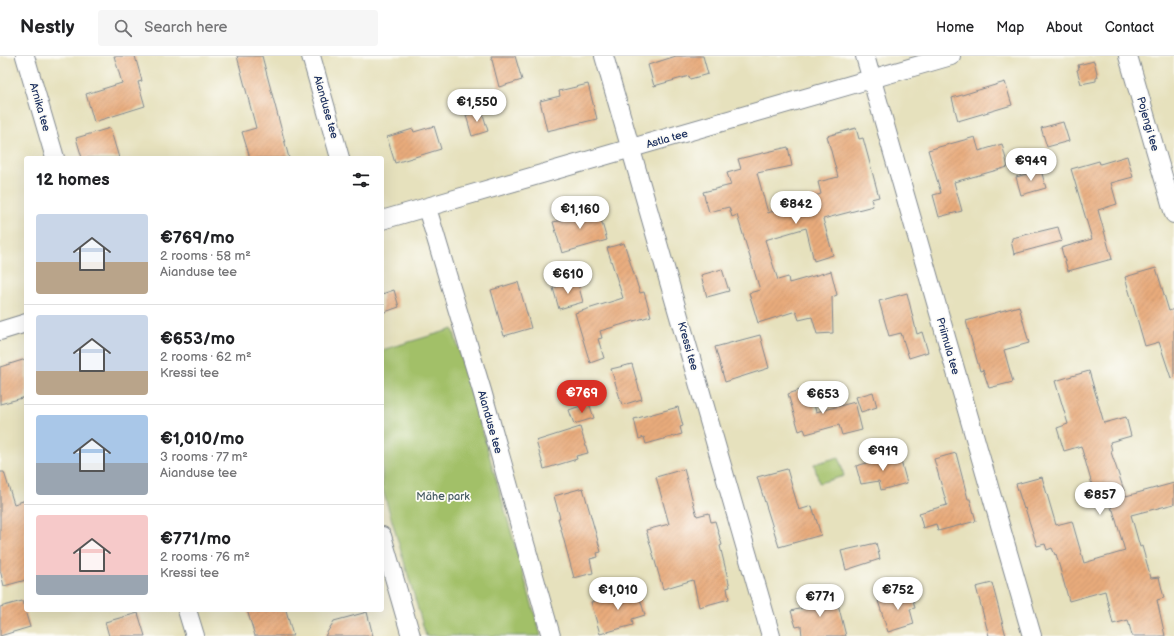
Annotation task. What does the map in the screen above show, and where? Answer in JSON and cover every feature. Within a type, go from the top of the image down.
[{"type":"street","name":"Arnika tee","points":[[25,56],[53,156]]},
{"type":"street","name":"Aianduse tee","points":[[311,56],[339,156]]},
{"type":"street","name":"Kressi tee","points":[[604,56],[772,636]]},
{"type":"street","name":"Priimula tee","points":[[864,56],[1032,636]]},
{"type":"street","name":"Astla tee","points":[[384,219],[951,56]]},
{"type":"street","name":"Pojengi tee","points":[[1128,56],[1174,214]]},
{"type":"street","name":"Aianduse tee","points":[[427,208],[480,384],[551,636]]},
{"type":"street","points":[[0,331],[24,324]]},
{"type":"street","points":[[384,543],[411,636]]},
{"type":"street","points":[[188,612],[195,636]]},
{"type":"green space","name":"Mähe park","points":[[453,329],[541,636],[426,636],[384,494],[384,349]]},
{"type":"green space","points":[[839,457],[844,476],[819,483],[814,464]]},
{"type":"building","points":[[114,56],[135,56],[142,81],[138,82],[145,106],[94,122],[86,94],[122,83]]},
{"type":"building","points":[[237,56],[262,56],[288,156],[249,156],[242,132],[256,128]]},
{"type":"building","points":[[491,56],[515,56],[522,80],[499,87]]},
{"type":"building","points":[[676,56],[703,56],[708,74],[690,79],[689,76],[654,86],[648,65]]},
{"type":"building","points":[[1094,61],[1098,77],[1096,78],[1096,81],[1081,84],[1077,70],[1079,69],[1078,65]]},
{"type":"building","points":[[1005,82],[1012,105],[958,121],[952,98]]},
{"type":"building","points":[[588,84],[597,119],[547,131],[540,101],[560,96],[559,91]]},
{"type":"building","points":[[482,111],[488,131],[472,136],[466,115]]},
{"type":"building","points":[[1063,122],[1069,141],[1047,147],[1041,128]]},
{"type":"building","points":[[434,126],[441,149],[395,163],[387,137],[413,129],[414,132]]},
{"type":"building","points":[[110,128],[118,156],[81,156],[76,138]]},
{"type":"building","points":[[856,128],[859,139],[863,138],[879,197],[871,199],[873,206],[823,219],[833,255],[814,261],[806,228],[765,240],[778,280],[788,277],[789,283],[831,271],[837,295],[832,297],[833,333],[817,334],[812,317],[799,320],[796,311],[758,323],[749,293],[760,290],[737,215],[732,217],[729,207],[709,212],[703,192],[731,185],[727,173],[741,169],[738,159],[788,147],[792,166],[757,173],[768,213],[797,201],[821,194],[818,182],[838,177],[827,136]]},
{"type":"building","points":[[975,137],[979,151],[1002,144],[1008,167],[954,182],[962,211],[939,217],[933,195],[941,193],[928,150]]},
{"type":"building","points":[[1127,156],[1133,177],[1111,183],[1117,204],[1098,210],[1112,259],[1068,271],[1061,248],[1092,239],[1071,169],[1099,161],[1100,164]]},
{"type":"building","points":[[1041,170],[1046,188],[1021,195],[1016,177]]},
{"type":"building","points":[[587,208],[588,212],[598,209],[607,240],[562,253],[553,222],[563,220],[561,215]]},
{"type":"building","points":[[1058,227],[1062,241],[1014,254],[1011,241],[1012,238]]},
{"type":"building","points":[[624,243],[640,293],[644,292],[651,316],[600,331],[602,338],[598,339],[604,358],[590,363],[575,313],[623,298],[607,248]]},
{"type":"building","points":[[1156,268],[1169,311],[1174,309],[1174,377],[1171,378],[1159,342],[1145,346],[1125,277]]},
{"type":"building","points":[[722,269],[729,291],[707,297],[701,275]]},
{"type":"building","points":[[577,280],[583,302],[559,309],[553,288]]},
{"type":"building","points":[[518,282],[531,328],[504,336],[491,290]]},
{"type":"building","points":[[394,290],[399,307],[384,312],[384,293]]},
{"type":"building","points":[[907,293],[917,334],[922,332],[928,352],[909,358],[901,333],[889,336],[879,301]]},
{"type":"building","points":[[1019,306],[1029,343],[1004,350],[1013,382],[989,388],[983,370],[980,371],[966,321]]},
{"type":"building","points":[[760,335],[769,368],[725,382],[715,347]]},
{"type":"building","points":[[24,360],[24,398],[0,404],[0,367]]},
{"type":"building","points":[[632,364],[642,399],[622,405],[611,369]]},
{"type":"building","points":[[1089,371],[1104,423],[1126,417],[1131,436],[1110,442],[1111,452],[1126,496],[1174,483],[1174,504],[1131,515],[1151,578],[1159,577],[1164,598],[1157,600],[1165,636],[1132,636],[1128,620],[1113,624],[1105,591],[1069,601],[1056,554],[1055,555],[1052,548],[1047,550],[1045,544],[1037,546],[1016,484],[1042,477],[1056,525],[1072,521],[1084,563],[1125,551],[1105,485],[1093,488],[1081,446],[1064,451],[1057,428],[1068,424],[1055,381]]},
{"type":"building","points":[[809,387],[816,412],[855,402],[862,430],[842,435],[839,425],[806,434],[804,429],[799,431],[788,394]]},
{"type":"building","points":[[873,392],[877,407],[861,412],[856,397]]},
{"type":"building","points":[[589,403],[594,418],[574,424],[569,410]]},
{"type":"building","points":[[678,407],[683,426],[680,427],[682,434],[646,444],[644,437],[639,439],[634,419]]},
{"type":"building","points":[[580,427],[588,453],[576,456],[577,459],[544,469],[536,441]]},
{"type":"building","points":[[956,453],[968,499],[970,499],[976,521],[938,531],[936,524],[923,528],[919,513],[947,505],[934,459]]},
{"type":"building","points":[[899,454],[907,483],[881,490],[879,481],[861,484],[856,466]]},
{"type":"building","points":[[684,469],[697,516],[709,513],[711,522],[715,521],[722,545],[720,546],[730,587],[727,588],[729,599],[699,607],[693,580],[663,589],[646,530],[669,524],[656,477]]},
{"type":"building","points":[[787,469],[799,510],[812,506],[821,535],[779,547],[757,477]]},
{"type":"building","points":[[0,472],[4,472],[14,504],[24,501],[24,581],[4,586],[0,570]]},
{"type":"building","points":[[583,488],[601,552],[597,553],[598,557],[590,559],[593,573],[574,578],[558,518],[560,518],[554,496]]},
{"type":"building","points":[[876,543],[880,559],[846,570],[841,551]]},
{"type":"building","points":[[992,583],[1006,636],[989,636],[976,587]]},
{"type":"building","points":[[637,589],[645,615],[632,619],[633,625],[600,634],[591,602]]},
{"type":"building","points":[[835,592],[846,636],[802,636],[801,626],[796,627],[791,611],[810,606],[808,600]]},
{"type":"building","points":[[911,592],[915,608],[910,609],[914,624],[888,632],[878,601]]},
{"type":"building","points":[[22,601],[24,612],[25,612],[30,627],[0,636],[0,607]]},
{"type":"building","points":[[248,612],[287,612],[293,636],[255,636]]},
{"type":"building","points":[[367,612],[373,636],[325,636],[334,621]]},
{"type":"building","points":[[138,613],[145,636],[109,636],[105,622]]}]
